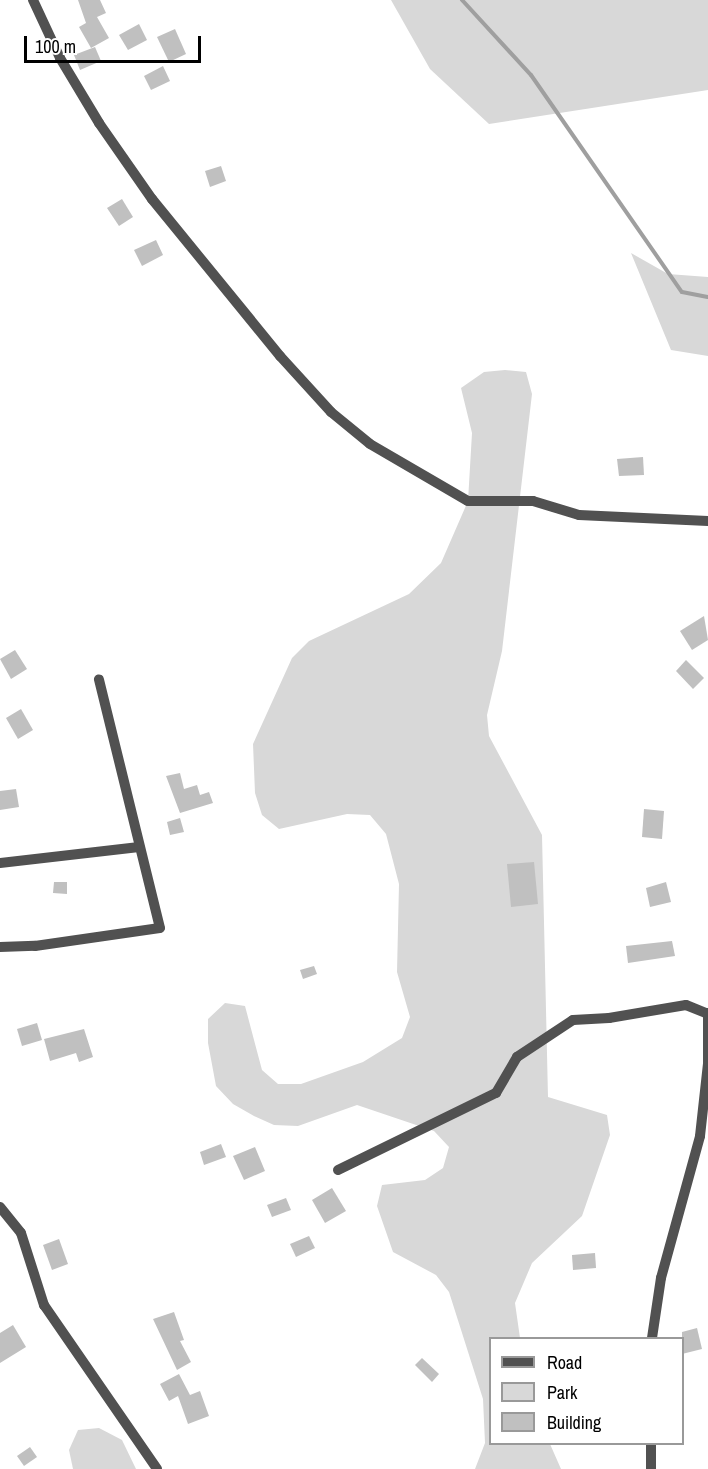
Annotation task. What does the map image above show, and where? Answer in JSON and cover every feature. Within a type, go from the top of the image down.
[{"type":"street","points":[[33,0],[60,58],[99,123],[152,198],[280,356],[331,412],[370,444],[468,501],[533,501],[579,515],[708,521]]},
{"type":"street","points":[[0,947],[35,946],[160,928],[99,679]]},
{"type":"street","points":[[0,863],[140,847]]},
{"type":"street","points":[[338,1170],[496,1093],[517,1057],[573,1020],[609,1018],[686,1005],[708,1013],[708,1063],[700,1136],[661,1278],[652,1337]]},
{"type":"street","points":[[0,1207],[21,1233],[44,1305],[157,1469]]},
{"type":"street","points":[[651,1445],[651,1469]]},
{"type":"green space","points":[[391,0],[708,0],[708,90],[489,124],[430,69]]},
{"type":"green space","points":[[631,253],[668,274],[708,277],[708,356],[671,350]]},
{"type":"green space","points":[[505,370],[526,372],[532,394],[502,651],[487,715],[489,736],[542,835],[548,1097],[607,1115],[610,1135],[582,1216],[532,1263],[515,1303],[520,1337],[489,1337],[489,1445],[550,1445],[561,1469],[475,1469],[485,1443],[483,1399],[449,1292],[436,1275],[393,1252],[377,1206],[382,1185],[425,1180],[443,1168],[449,1147],[434,1131],[357,1105],[298,1126],[274,1125],[233,1104],[216,1086],[208,1043],[208,1019],[225,1003],[245,1006],[262,1070],[278,1084],[301,1084],[363,1062],[402,1038],[410,1017],[397,972],[399,884],[386,834],[370,815],[347,814],[279,829],[262,815],[255,793],[253,744],[292,658],[309,641],[409,594],[441,563],[468,501],[472,433],[461,388],[484,372]]},
{"type":"green space","points":[[99,1428],[122,1440],[136,1469],[73,1469],[69,1450],[78,1430]]},
{"type":"building","points":[[78,0],[100,0],[106,13],[97,17],[109,38],[91,48],[79,27],[86,23]]},
{"type":"building","points":[[139,24],[147,40],[128,50],[119,35]]},
{"type":"building","points":[[175,29],[186,54],[169,62],[157,37]]},
{"type":"building","points":[[95,47],[101,61],[80,70],[74,55]]},
{"type":"building","points":[[163,66],[170,81],[151,90],[144,76]]},
{"type":"building","points":[[221,166],[226,181],[210,187],[205,171]]},
{"type":"building","points":[[122,199],[133,217],[119,226],[107,208]]},
{"type":"building","points":[[156,240],[163,255],[142,266],[134,250]]},
{"type":"building","points":[[643,457],[644,475],[619,476],[617,459]]},
{"type":"building","points":[[704,616],[708,640],[692,650],[680,631]]},
{"type":"building","points":[[15,650],[27,669],[11,679],[0,659]]},
{"type":"building","points":[[686,660],[704,678],[693,689],[676,671]]},
{"type":"building","points":[[21,709],[33,730],[18,739],[6,718]]},
{"type":"building","points":[[180,773],[184,789],[197,785],[200,795],[209,792],[213,803],[180,813],[166,776]]},
{"type":"building","points":[[16,789],[19,807],[0,810],[0,791]]},
{"type":"building","points":[[644,809],[664,811],[662,839],[642,837]]},
{"type":"building","points":[[180,818],[184,832],[170,835],[167,822]]},
{"type":"building","points":[[534,862],[538,904],[511,907],[507,864]]},
{"type":"building","points":[[54,882],[67,882],[67,894],[53,893]]},
{"type":"building","points":[[666,882],[671,902],[650,907],[646,888]]},
{"type":"building","points":[[672,941],[675,956],[628,963],[626,946]]},
{"type":"building","points":[[314,966],[317,974],[303,979],[300,970]]},
{"type":"building","points":[[37,1023],[42,1040],[22,1046],[17,1029]]},
{"type":"building","points":[[84,1029],[93,1057],[79,1062],[76,1053],[50,1061],[44,1039]]},
{"type":"building","points":[[221,1144],[226,1157],[204,1165],[200,1152]]},
{"type":"building","points":[[255,1147],[265,1171],[244,1180],[233,1156]]},
{"type":"building","points":[[332,1188],[346,1211],[325,1223],[312,1200]]},
{"type":"building","points":[[286,1198],[291,1210],[272,1217],[267,1205]]},
{"type":"building","points":[[309,1236],[315,1248],[296,1257],[290,1244]]},
{"type":"building","points":[[59,1239],[68,1264],[52,1270],[43,1245]]},
{"type":"building","points":[[595,1253],[596,1268],[573,1270],[572,1255]]},
{"type":"building","points":[[174,1312],[184,1340],[180,1341],[191,1362],[177,1370],[153,1319]]},
{"type":"building","points":[[13,1325],[26,1347],[0,1363],[0,1333]]},
{"type":"building","points":[[697,1328],[702,1349],[684,1354],[682,1332]]},
{"type":"building","points":[[422,1358],[439,1374],[432,1382],[415,1365]]},
{"type":"building","points":[[179,1374],[190,1395],[200,1391],[209,1416],[188,1424],[178,1396],[169,1401],[160,1384]]},
{"type":"building","points":[[30,1447],[37,1457],[24,1466],[17,1456]]},
{"type":"waterway","points":[[462,0],[531,75],[682,292],[708,297]]}]
